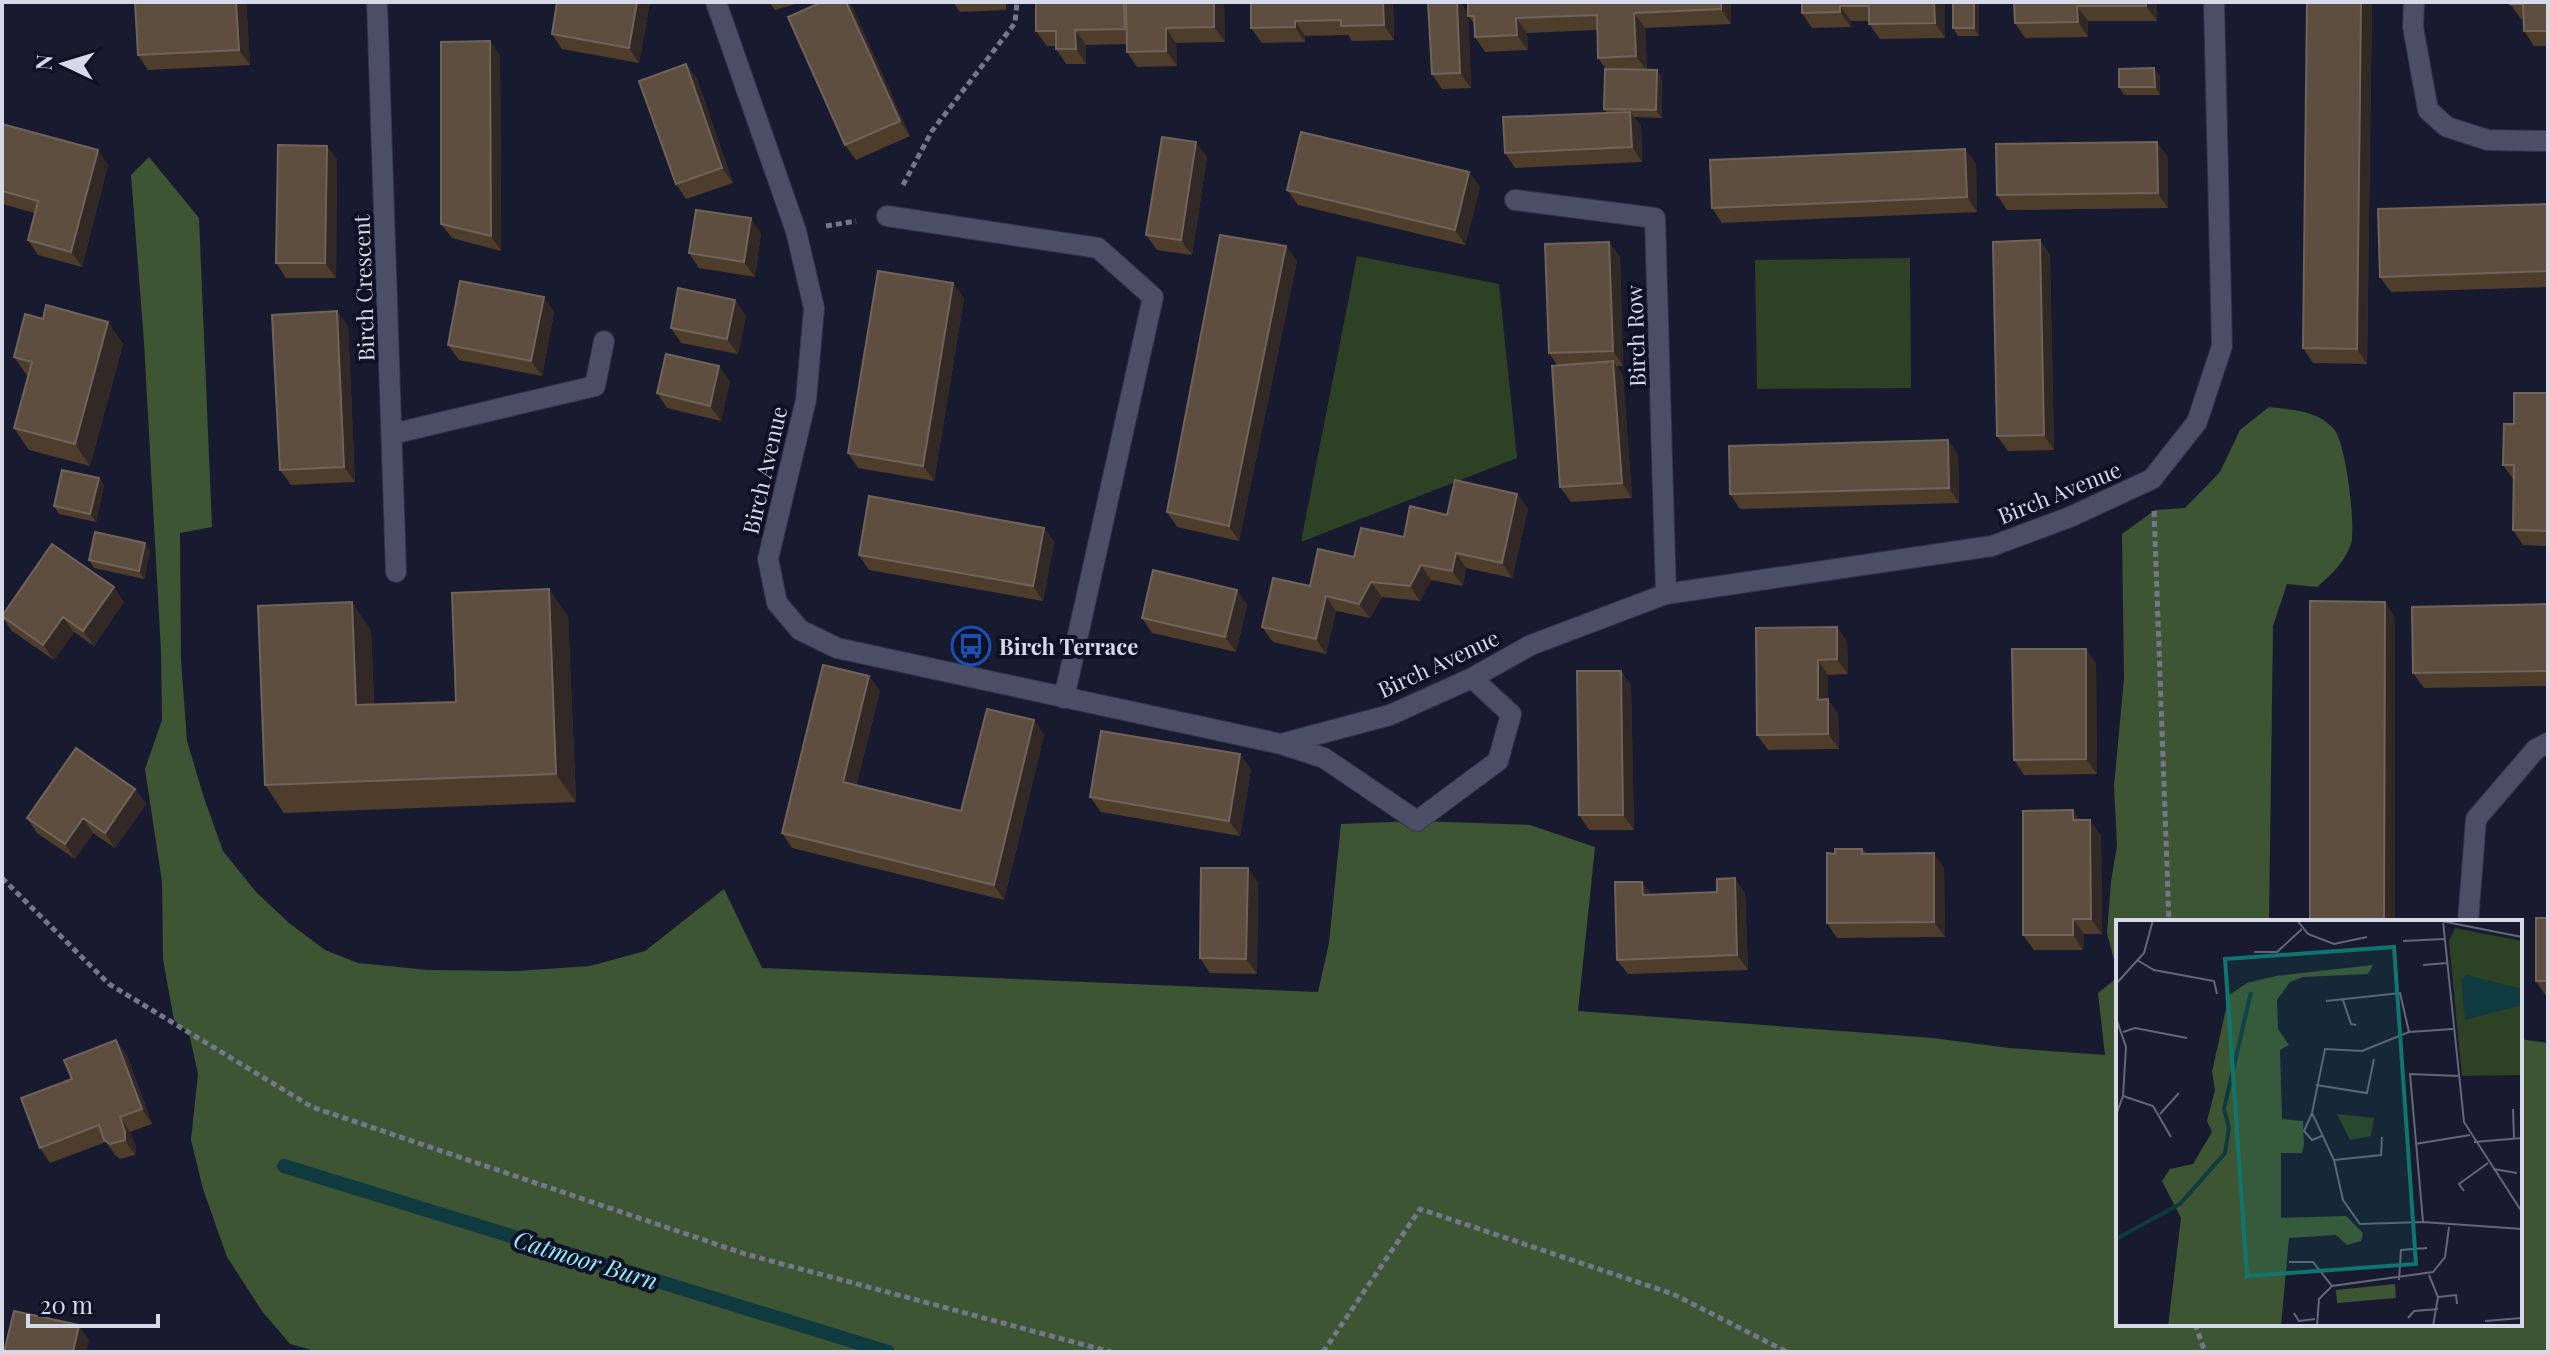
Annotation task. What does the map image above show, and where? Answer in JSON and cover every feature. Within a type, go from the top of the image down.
[{"type":"street","name":"Birch Crescent","points":[[377,2],[396,572]]},
{"type":"street","name":"Birch Avenue","points":[[716,2],[796,231],[814,308],[806,400],[768,559],[777,603],[800,630],[837,648],[1281,744],[1390,715],[1472,678],[1531,645],[1666,594],[1992,546],[2070,517],[2152,479],[2197,422],[2222,346],[2214,2]]},
{"type":"street","points":[[2414,2],[2413,27],[2428,110],[2447,127],[2488,140],[2548,141]]},
{"type":"street","name":"Birch Row","points":[[1515,200],[1655,218],[1666,594]]},
{"type":"street","points":[[887,216],[1098,248],[1153,297],[1064,698]]},
{"type":"street","points":[[392,434],[595,386],[604,341]]},
{"type":"street","points":[[1281,744],[1324,758],[1417,821],[1498,761],[1511,714],[1472,678]]},
{"type":"street","points":[[2468,920],[2476,819],[2536,749],[2548,743]]},
{"type":"path","points":[[796,231],[887,216],[932,131],[1015,23],[1017,2]]},
{"type":"path","points":[[2152,479],[2169,920]]},
{"type":"path","points":[[2,878],[109,984],[312,1107],[745,1254],[1111,1352]]},
{"type":"path","points":[[1323,1352],[1420,1209],[1673,1294],[1787,1352]]},
{"type":"path","points":[[2196,1326],[2205,1352]]},
{"type":"green space","points":[[149,157],[199,218],[212,527],[180,533],[181,660],[187,741],[223,851],[256,892],[289,923],[325,950],[358,963],[428,970],[517,971],[590,966],[645,951],[724,889],[762,968],[1318,992],[1329,943],[1341,824],[1417,821],[1530,825],[1595,847],[1578,1011],[1933,1038],[2009,1048],[2105,1055],[2098,993],[2116,979],[2116,1326],[2522,1326],[2522,1039],[2548,1043],[2548,1352],[319,1352],[290,1344],[262,1311],[227,1257],[203,1189],[191,1140],[198,1074],[189,1033],[174,1020],[163,959],[162,882],[145,769],[162,720],[161,652],[144,342],[131,175]]},
{"type":"green space","points":[[1357,256],[1499,284],[1517,458],[1301,542]]},
{"type":"green space","points":[[1910,258],[1911,388],[1757,389],[1755,260]]},
{"type":"green space","points":[[2269,407],[2311,414],[2326,422],[2338,436],[2351,503],[2351,544],[2341,563],[2317,587],[2287,584],[2273,626],[2269,920],[2116,920],[2116,967],[2107,933],[2117,846],[2114,786],[2124,679],[2122,534],[2155,510],[2185,508],[2220,472],[2240,430]]},
{"type":"building","points":[[135,2],[236,2],[239,50],[138,55]]},
{"type":"building","points":[[557,2],[637,2],[629,48],[552,34]]},
{"type":"building","points":[[822,2],[846,2],[900,121],[845,145],[788,17]]},
{"type":"building","points":[[1036,2],[1124,2],[1125,29],[1075,30],[1076,49],[1056,49],[1056,31],[1036,31]]},
{"type":"building","points":[[1126,2],[1214,2],[1214,27],[1166,28],[1166,51],[1127,52]]},
{"type":"building","points":[[1251,2],[1383,2],[1384,25],[1341,26],[1341,20],[1295,21],[1295,27],[1251,28]]},
{"type":"building","points":[[1428,2],[1457,2],[1460,73],[1432,74]]},
{"type":"building","points":[[1468,2],[1721,2],[1721,9],[1634,13],[1636,56],[1598,58],[1597,15],[1516,18],[1517,35],[1475,37],[1474,16],[1468,16]]},
{"type":"building","points":[[1802,2],[1934,2],[1935,23],[1869,24],[1869,6],[1840,6],[1840,12],[1802,13]]},
{"type":"building","points":[[1953,2],[1974,2],[1974,28],[1953,28]]},
{"type":"building","points":[[2014,2],[2146,2],[2146,6],[2077,6],[2078,22],[2015,23]]},
{"type":"building","points":[[2307,2],[2361,2],[2357,349],[2303,348]]},
{"type":"building","points":[[2510,2],[2548,2],[2548,31],[2524,31],[2523,4]]},
{"type":"building","points":[[490,41],[491,236],[441,224],[441,42]]},
{"type":"building","points":[[686,64],[722,168],[676,184],[639,81]]},
{"type":"building","points":[[2154,68],[2155,87],[2119,87],[2119,69]]},
{"type":"building","points":[[1605,69],[1657,70],[1656,110],[1604,109]]},
{"type":"building","points":[[1630,112],[1632,147],[1505,153],[1503,117]]},
{"type":"building","points":[[2,124],[98,150],[71,252],[28,240],[38,201],[2,191]]},
{"type":"building","points":[[1301,132],[1469,172],[1455,230],[1287,190]]},
{"type":"building","points":[[1162,137],[1196,142],[1181,240],[1146,235]]},
{"type":"building","points":[[2157,142],[2158,193],[1997,195],[1996,144]]},
{"type":"building","points":[[278,145],[327,146],[325,263],[276,263]]},
{"type":"building","points":[[1965,149],[1967,197],[1712,208],[1710,160]]},
{"type":"building","points":[[2548,204],[2548,271],[2380,277],[2378,209]]},
{"type":"building","points":[[696,210],[751,218],[744,262],[689,253]]},
{"type":"building","points":[[1220,235],[1286,246],[1229,526],[1167,512]]},
{"type":"building","points":[[2040,240],[2044,435],[1997,436],[1993,242]]},
{"type":"building","points":[[1609,242],[1613,351],[1549,353],[1545,244]]},
{"type":"building","points":[[878,271],[953,283],[923,466],[848,453]]},
{"type":"building","points":[[460,281],[544,297],[531,361],[448,345]]},
{"type":"building","points":[[678,288],[735,300],[727,339],[671,328]]},
{"type":"building","points":[[46,305],[108,322],[75,444],[14,428],[32,362],[14,357],[25,314],[43,319]]},
{"type":"building","points":[[337,311],[344,467],[280,470],[272,315]]},
{"type":"building","points":[[666,354],[719,366],[710,406],[657,393]]},
{"type":"building","points":[[1613,361],[1622,483],[1560,487],[1552,366]]},
{"type":"building","points":[[2514,393],[2548,393],[2548,531],[2513,530],[2514,465],[2503,465],[2504,424],[2514,424]]},
{"type":"building","points":[[1948,440],[1949,488],[1730,494],[1729,446]]},
{"type":"building","points":[[62,470],[99,478],[90,514],[54,506]]},
{"type":"building","points":[[1455,480],[1517,494],[1502,563],[1456,553],[1452,571],[1421,565],[1410,586],[1371,582],[1359,604],[1326,596],[1316,639],[1262,627],[1273,578],[1310,586],[1318,549],[1354,557],[1361,528],[1404,537],[1410,506],[1447,515]]},
{"type":"building","points":[[869,496],[1044,528],[1033,586],[859,555]]},
{"type":"building","points":[[95,532],[145,543],[139,571],[89,560]]},
{"type":"building","points":[[52,544],[114,587],[83,631],[63,617],[43,645],[2,616]]},
{"type":"building","points":[[1153,570],[1237,590],[1225,637],[1142,618]]},
{"type":"building","points":[[549,589],[556,774],[265,785],[258,606],[352,602],[356,705],[456,702],[452,593]]},
{"type":"building","points":[[2310,601],[2385,602],[2384,920],[2310,920]]},
{"type":"building","points":[[2548,604],[2548,671],[2413,673],[2412,607]]},
{"type":"building","points":[[1837,627],[1837,659],[1818,660],[1818,700],[1828,699],[1828,734],[1757,735],[1756,628]]},
{"type":"building","points":[[2012,649],[2086,649],[2086,759],[2014,760]]},
{"type":"building","points":[[823,665],[869,676],[843,782],[961,811],[987,709],[1034,720],[994,885],[782,833]]},
{"type":"building","points":[[1577,671],[1621,671],[1623,815],[1579,815]]},
{"type":"building","points":[[1101,731],[1240,754],[1229,821],[1090,797]]},
{"type":"building","points":[[76,748],[135,789],[105,833],[83,818],[65,844],[27,818]]},
{"type":"building","points":[[2073,810],[2073,820],[2090,820],[2091,919],[2073,919],[2073,935],[2023,935],[2023,811]]},
{"type":"building","points":[[1835,849],[1862,849],[1862,854],[1934,853],[1934,922],[1827,923],[1827,853],[1835,854]]},
{"type":"building","points":[[1201,868],[1248,868],[1246,959],[1200,958]]},
{"type":"building","points":[[1735,878],[1737,955],[1617,960],[1615,882],[1642,882],[1643,895],[1717,892],[1717,879]]},
{"type":"building","points":[[2536,918],[2548,918],[2548,981],[2536,981]]},
{"type":"building","points":[[116,1040],[142,1109],[120,1117],[125,1140],[110,1144],[104,1140],[99,1125],[40,1148],[21,1098],[72,1079],[64,1060]]},
{"type":"building","points":[[14,1311],[79,1325],[73,1352],[4,1352]]},
{"type":"waterway","name":"Catmoor Burn","points":[[284,1166],[888,1352]]},
{"type":"place","name":"Birch Terrace","points":[[971,646]]}]
